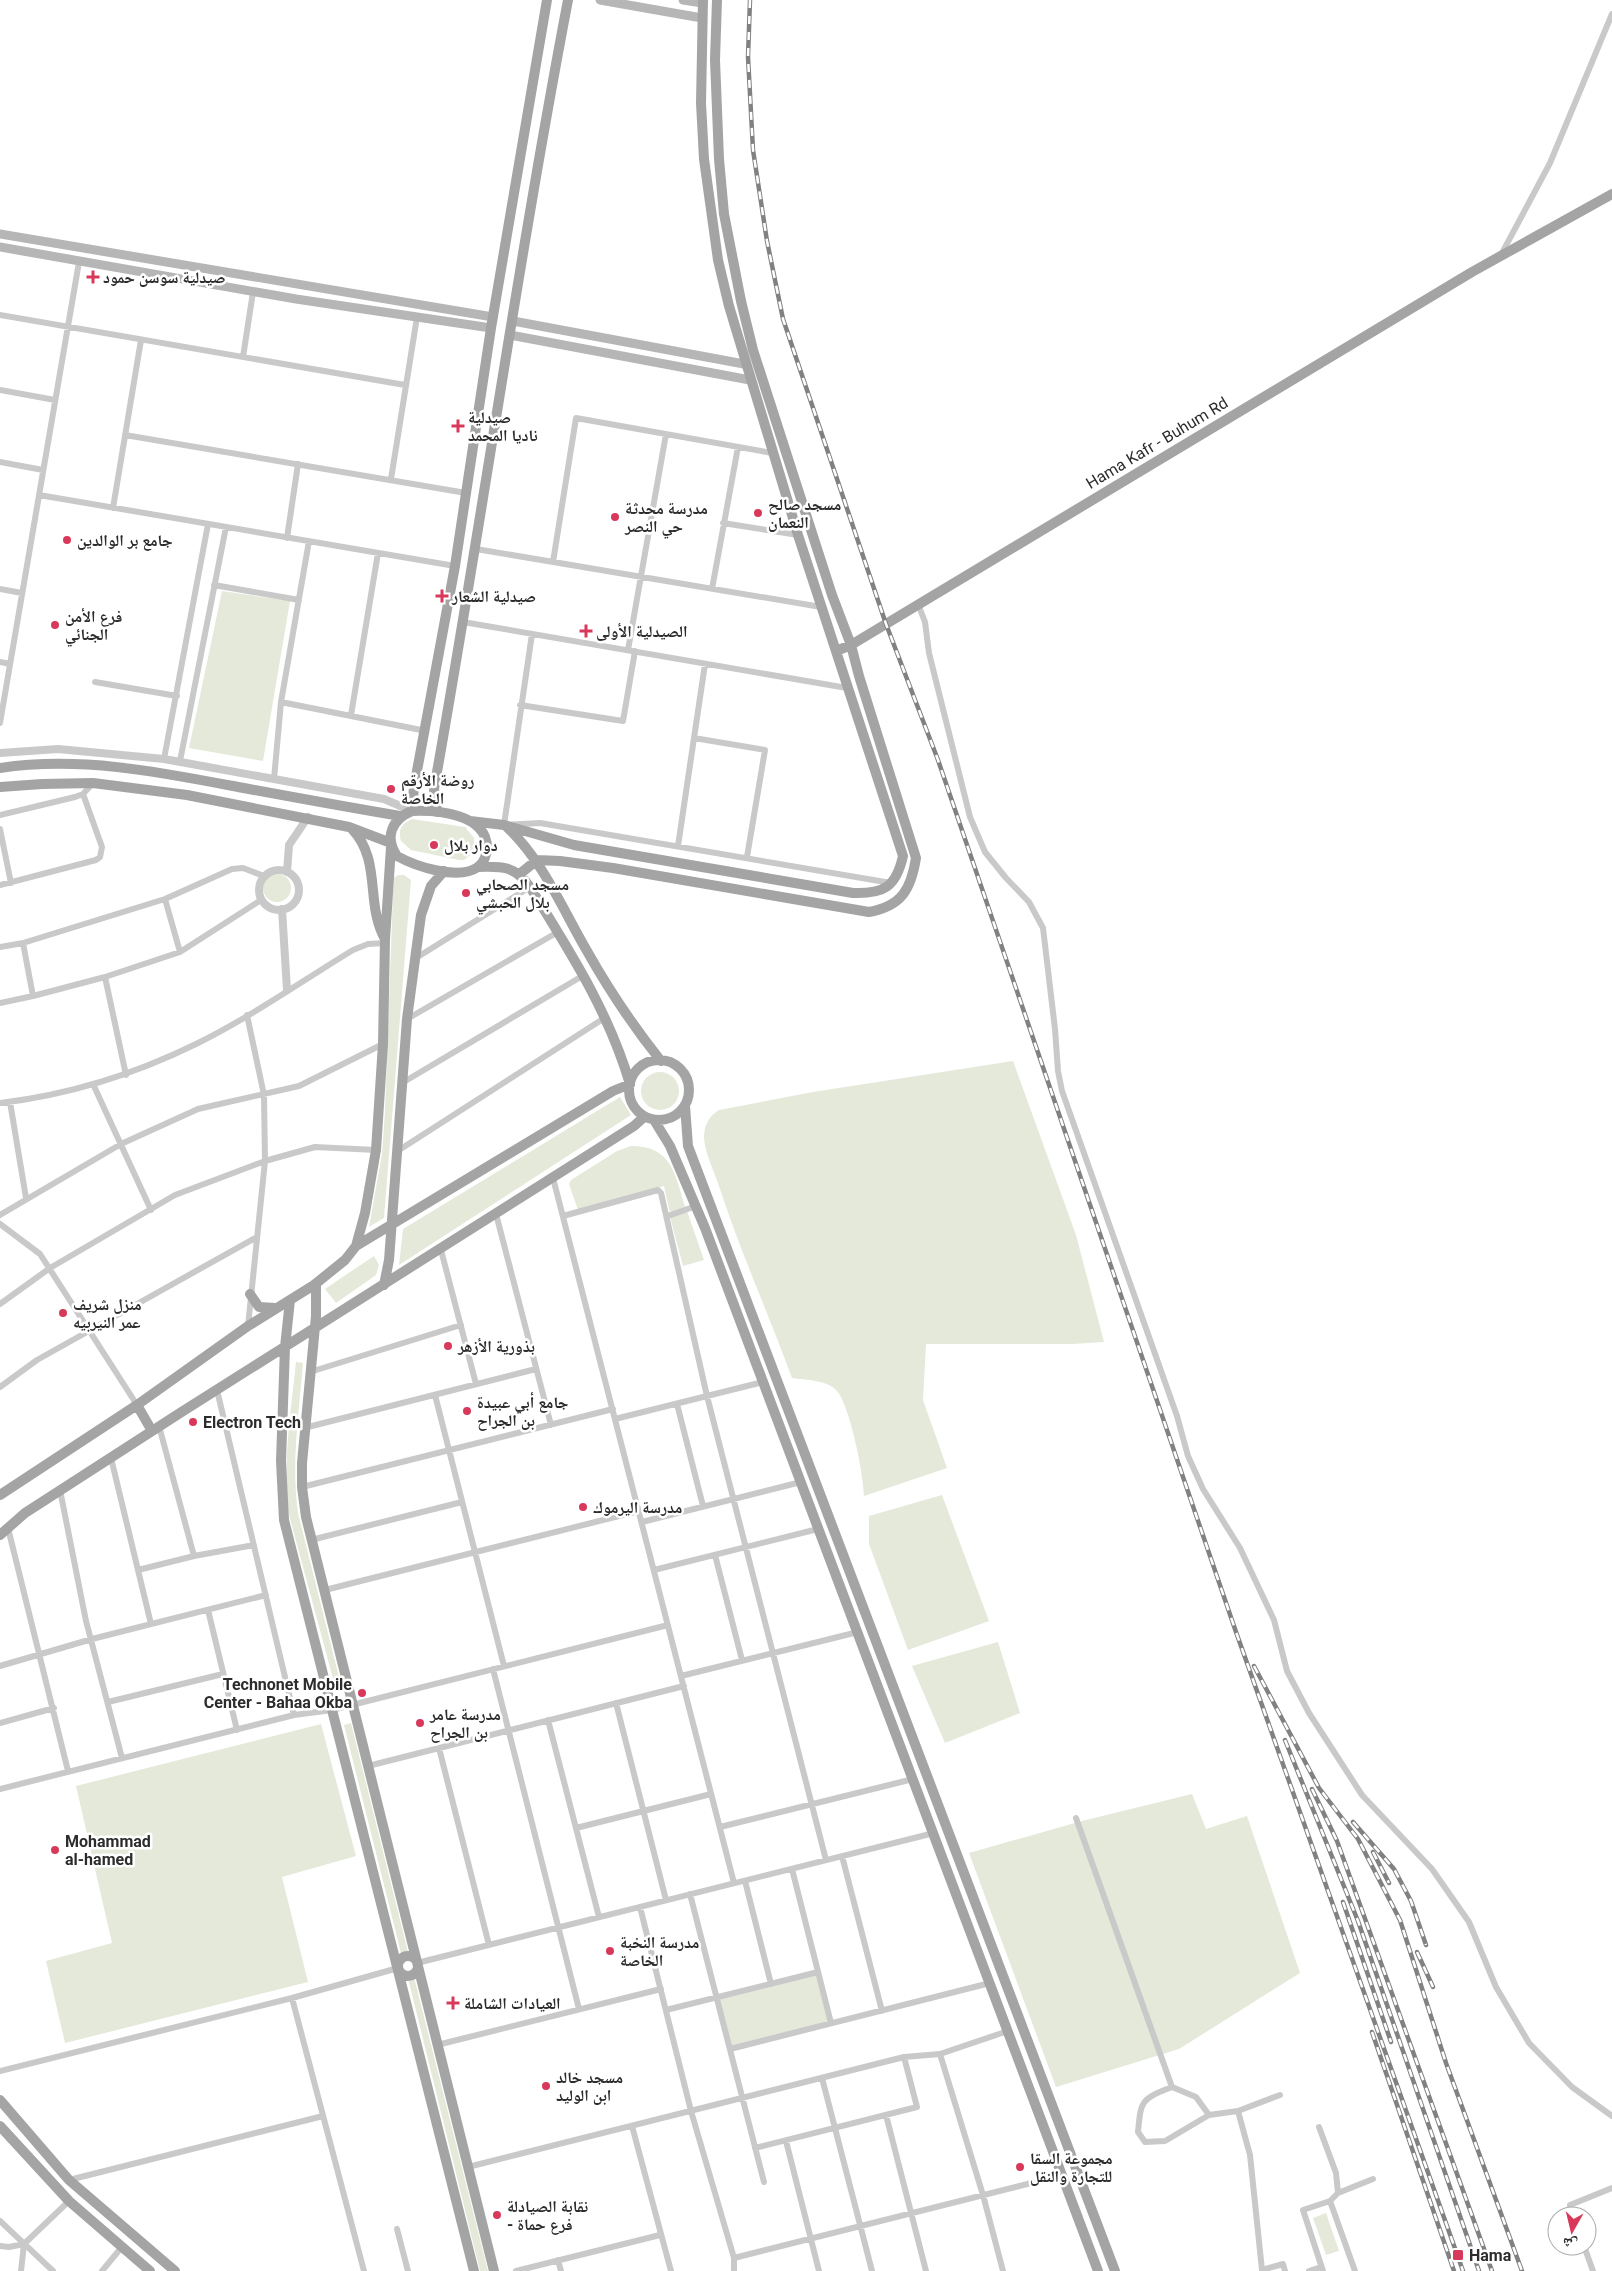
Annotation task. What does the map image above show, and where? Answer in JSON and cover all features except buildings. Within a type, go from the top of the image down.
[{"type":"main road","points":[[412,811],[414,787],[426,731],[454,566],[491,328],[547,0]]},
{"type":"main road","points":[[436,812],[434,789],[476,548],[541,140],[568,0]]},
{"type":"main road","points":[[600,0],[702,18]]},
{"type":"main road","points":[[356,1246],[365,1213],[376,1150],[391,845],[394,824],[400,816],[412,811],[436,812],[470,821],[504,825],[574,845],[853,893],[875,894],[892,883],[899,874],[903,856],[784,492],[728,306],[718,260],[704,159],[701,103],[703,2],[683,0]]},
{"type":"main road","points":[[520,873],[537,860],[560,861],[613,868],[870,912],[886,909],[898,901],[913,880],[916,858],[851,645],[832,595],[753,350],[741,301],[724,214],[719,159],[716,85],[717,0]]},
{"type":"main road","name":"Hama Kafr - Buhum Rd","points":[[836,651],[851,645],[1479,268],[1612,194]]},
{"type":"main road","points":[[0,234],[493,317]]},
{"type":"main road","points":[[0,247],[253,292],[491,328]]},
{"type":"main road","points":[[728,306],[741,301]]},
{"type":"main road","points":[[513,321],[744,364]]},
{"type":"main road","points":[[510,335],[750,380]]},
{"type":"main road","points":[[784,492],[797,487]]},
{"type":"main road","points":[[0,768],[69,763],[118,767],[170,774],[400,816]]},
{"type":"main road","points":[[0,787],[93,783],[187,795],[308,817],[349,827],[391,845],[397,856],[409,863],[444,871],[468,871],[478,867],[507,868],[520,873],[584,975],[606,1017],[620,1050],[630,1084],[632,1102],[649,1118],[670,1146],[696,1206],[1098,2271]]},
{"type":"main road","points":[[470,821],[481,829],[487,839],[487,852],[478,867]]},
{"type":"main road","points":[[504,825],[523,842],[537,860],[588,952],[630,1022],[661,1061]]},
{"type":"main road","points":[[349,827],[363,843],[369,857],[376,917],[385,941]]},
{"type":"main road","points":[[384,1286],[391,1225],[407,1019],[425,899],[431,886],[444,871]]},
{"type":"main road","points":[[0,1495],[137,1404],[248,1326],[316,1284],[345,1260],[356,1246],[612,1091],[630,1084],[639,1068],[647,1063],[661,1061],[675,1064],[687,1078],[689,1097],[685,1106],[672,1118],[649,1118],[634,1126],[60,1490],[25,1513],[4,1531]]},
{"type":"main road","points":[[685,1106],[688,1146],[1115,2271]]},
{"type":"main road","points":[[316,1284],[314,1329],[304,1428],[302,1487],[312,1540],[494,2271]]},
{"type":"main road","points":[[250,1294],[259,1307],[268,1309],[278,1308]]},
{"type":"main road","points":[[290,1300],[285,1347],[281,1461],[284,1520],[474,2271]]},
{"type":"main road","points":[[137,1404],[156,1429]]},
{"type":"main road","points":[[398,1968],[399,1961],[405,1956],[413,1957],[417,1963]]},
{"type":"main road","points":[[0,2100],[69,2180],[175,2271]]},
{"type":"main road","points":[[0,2126],[69,2201],[121,2248],[150,2271]]},
{"type":"street","points":[[1501,256],[1550,163],[1612,14]]},
{"type":"street","points":[[0,723],[79,262]]},
{"type":"street","points":[[243,357],[253,292]]},
{"type":"street","points":[[0,316],[405,385]]},
{"type":"street","points":[[391,480],[417,317]]},
{"type":"street","points":[[113,508],[141,340]]},
{"type":"street","points":[[0,390],[55,400]]},
{"type":"street","points":[[553,562],[576,418],[772,453]]},
{"type":"street","points":[[520,706],[623,721],[641,577],[666,434]]},
{"type":"street","points":[[125,435],[466,493]]},
{"type":"street","points":[[712,589],[738,446]]},
{"type":"street","points":[[0,462],[43,470]]},
{"type":"street","points":[[287,538],[298,464]]},
{"type":"street","points":[[39,495],[454,566]]},
{"type":"street","points":[[723,523],[798,535]]},
{"type":"street","points":[[164,759],[208,524]]},
{"type":"street","points":[[180,761],[226,526]]},
{"type":"street","points":[[274,779],[281,702],[309,541]]},
{"type":"street","points":[[476,548],[821,607]]},
{"type":"street","points":[[351,715],[378,553]]},
{"type":"street","points":[[214,585],[299,600]]},
{"type":"street","points":[[0,589],[22,593]]},
{"type":"street","points":[[918,604],[925,622],[929,654],[970,817],[986,852],[1029,902],[1043,928],[1058,1071],[1062,1091],[1177,1416],[1188,1456],[1203,1489],[1240,1548],[1274,1620],[1287,1671],[1309,1713],[1362,1795],[1432,1870],[1469,1922],[1496,1987],[1529,2043],[1572,2087],[1612,2116]]},
{"type":"street","points":[[463,622],[848,688]]},
{"type":"street","points":[[532,634],[504,825],[540,822],[892,883]]},
{"type":"street","points":[[0,662],[10,664]]},
{"type":"street","points":[[678,846],[706,664]]},
{"type":"street","points":[[95,682],[177,696]]},
{"type":"street","points":[[281,702],[426,731]]},
{"type":"street","points":[[694,738],[765,750],[747,857]]},
{"type":"street","points":[[0,753],[58,749],[180,761],[384,799],[412,811]]},
{"type":"street","points":[[0,815],[83,794],[93,783]]},
{"type":"street","points":[[0,885],[100,857],[102,847],[83,794]]},
{"type":"street","points":[[287,872],[288,845],[298,828],[308,817]]},
{"type":"street","points":[[0,829],[11,883]]},
{"type":"street","points":[[0,947],[23,943],[165,899],[232,869],[243,868],[264,876]]},
{"type":"street","points":[[275,871],[287,872],[296,880],[298,892],[293,904],[282,909],[270,908],[261,900],[259,888],[264,876],[275,871]]},
{"type":"street","points":[[416,958],[530,887]]},
{"type":"street","points":[[165,899],[180,952]]},
{"type":"street","points":[[0,1003],[105,977],[180,952],[261,900]]},
{"type":"street","points":[[282,909],[287,990]]},
{"type":"street","points":[[407,1019],[558,932]]},
{"type":"street","points":[[0,1103],[93,1084],[126,1075],[197,1044],[353,950],[368,944],[385,941]]},
{"type":"street","points":[[23,943],[33,996]]},
{"type":"street","points":[[401,1083],[584,975]]},
{"type":"street","points":[[105,977],[126,1075]]},
{"type":"street","points":[[247,1015],[264,1095],[265,1161],[255,1238],[248,1326]]},
{"type":"street","points":[[396,1152],[606,1017]]},
{"type":"street","points":[[0,1214],[121,1144],[198,1109],[299,1086],[382,1044]]},
{"type":"street","points":[[93,1084],[151,1210]]},
{"type":"street","points":[[10,1102],[26,1198]]},
{"type":"street","points":[[1,1301],[50,1268],[176,1195],[265,1161],[315,1147],[376,1150]]},
{"type":"street","points":[[553,1178],[734,1883]]},
{"type":"street","points":[[563,1216],[658,1190],[662,1193],[707,1396],[826,1860]]},
{"type":"street","points":[[668,1216],[696,1206]]},
{"type":"street","points":[[496,1214],[551,1425]]},
{"type":"street","points":[[0,1224],[40,1254],[137,1404]]},
{"type":"street","points":[[0,1387],[37,1360],[255,1238]]},
{"type":"street","points":[[441,1250],[476,1384]]},
{"type":"street","points":[[309,1373],[461,1325]]},
{"type":"street","points":[[304,1428],[536,1369]]},
{"type":"street","points":[[615,1419],[763,1382]]},
{"type":"street","points":[[217,1390],[294,1715]]},
{"type":"street","points":[[434,1395],[504,1666]]},
{"type":"street","points":[[677,1404],[703,1506]]},
{"type":"street","points":[[302,1487],[613,1409]]},
{"type":"street","points":[[156,1429],[194,1556]]},
{"type":"street","points":[[111,1458],[151,1624]]},
{"type":"street","points":[[642,1522],[801,1482]]},
{"type":"street","points":[[60,1490],[92,1639],[122,1758]]},
{"type":"street","points":[[312,1540],[462,1502]]},
{"type":"street","points":[[325,1590],[639,1511]]},
{"type":"street","points":[[654,1570],[818,1529]]},
{"type":"street","points":[[4,1531],[40,1655],[68,1771]]},
{"type":"street","points":[[138,1570],[194,1556],[254,1545]]},
{"type":"street","points":[[715,1554],[742,1660]]},
{"type":"street","points":[[0,1666],[92,1639],[266,1595]]},
{"type":"street","points":[[208,1610],[237,1730]]},
{"type":"street","points":[[0,1789],[294,1715],[332,1710],[668,1625]]},
{"type":"street","points":[[681,1676],[858,1632]]},
{"type":"street","points":[[493,1669],[580,2010]]},
{"type":"street","points":[[108,1702],[223,1674]]},
{"type":"street","points":[[368,1766],[684,1686]]},
{"type":"street","points":[[616,1703],[666,1900]]},
{"type":"street","points":[[0,1723],[54,1708]]},
{"type":"street","points":[[548,1720],[599,1917]]},
{"type":"street","points":[[439,1748],[490,1945]]},
{"type":"street","points":[[720,1827],[913,1779]]},
{"type":"street","points":[[576,1828],[711,1794]]},
{"type":"street","points":[[1076,1818],[1172,2087]]},
{"type":"street","points":[[417,1963],[934,1833]]},
{"type":"street","points":[[842,1856],[882,2011]]},
{"type":"street","points":[[792,1869],[831,2023]]},
{"type":"street","points":[[745,1880],[771,1984]]},
{"type":"street","points":[[690,1894],[764,2182]]},
{"type":"street","points":[[640,1907],[692,2111],[734,2258],[734,2271]]},
{"type":"street","points":[[0,2071],[292,1998],[398,1968]]},
{"type":"street","points":[[666,2010],[818,1972]]},
{"type":"street","points":[[730,2049],[990,1984]]},
{"type":"street","points":[[437,2045],[661,1989]]},
{"type":"street","points":[[292,1998],[364,2271]]},
{"type":"street","points":[[468,2167],[904,2057],[940,2054],[1008,2031]]},
{"type":"street","points":[[940,2054],[983,2195],[1003,2271]]},
{"type":"street","points":[[755,2148],[917,2108],[904,2057]]},
{"type":"street","points":[[822,2078],[872,2271]]},
{"type":"street","points":[[1209,2115],[1196,2097],[1172,2087],[1148,2097],[1140,2109],[1138,2132],[1145,2142],[1165,2141],[1209,2115],[1238,2111],[1280,2095]]},
{"type":"street","points":[[1238,2111],[1250,2155],[1262,2270],[1283,2264],[1285,2271]]},
{"type":"street","points":[[886,2115],[926,2271]]},
{"type":"street","points":[[69,2180],[323,2116]]},
{"type":"street","points":[[632,2126],[671,2271]]},
{"type":"street","points":[[1319,2128],[1336,2173],[1338,2193]]},
{"type":"street","points":[[786,2140],[819,2271]]},
{"type":"street","points":[[734,2258],[1063,2175]]},
{"type":"street","points":[[1309,2271],[1322,2269],[1303,2210],[1330,2201],[1338,2193],[1373,2179]]},
{"type":"street","points":[[1570,2206],[1612,2188]]},
{"type":"street","points":[[0,2246],[9,2248],[24,2244],[69,2201]]},
{"type":"street","points":[[1330,2201],[1355,2271]]},
{"type":"street","points":[[0,2221],[53,2271]]},
{"type":"street","points":[[397,2229],[408,2271]]},
{"type":"street","points":[[516,2271],[660,2235]]},
{"type":"street","points":[[20,2271],[24,2244]]},
{"type":"street","points":[[102,2271],[121,2248]]},
{"type":"street","points":[[1588,2256],[1593,2271]]},
{"type":"street","points":[[558,2260],[561,2271]]},
{"type":"shaded area","points":[[222,591],[290,601],[263,761],[189,748]]},
{"type":"shaded area","points":[[412,819],[465,827],[474,838],[474,852],[464,860],[459,860],[411,850],[401,841],[400,830],[405,823]]},
{"type":"shaded area","points":[[277,874],[287,878],[291,888],[287,898],[277,902],[267,898],[263,888],[267,878]]},
{"type":"shaded area","points":[[398,875],[404,875],[411,880],[384,1218],[369,1227],[382,1154],[393,892],[394,878]]},
{"type":"shaded area","points":[[1013,1061],[1076,1235],[1104,1342],[1072,1344],[926,1344],[923,1400],[947,1468],[864,1496],[862,1473],[855,1442],[842,1399],[833,1387],[816,1381],[792,1378],[708,1157],[704,1138],[706,1125],[712,1115],[719,1110],[813,1092]]},
{"type":"shaded area","points":[[660,1072],[667,1073],[673,1078],[678,1084],[678,1098],[673,1104],[667,1109],[660,1110],[653,1109],[647,1104],[642,1098],[641,1091],[642,1084],[647,1078],[653,1073]]},
{"type":"shaded area","points":[[620,1097],[631,1115],[399,1265],[403,1229]]},
{"type":"shaded area","points":[[631,1146],[645,1147],[655,1151],[670,1164],[685,1207],[670,1213],[664,1186],[578,1210],[569,1184],[571,1180],[617,1151]]},
{"type":"shaded area","points":[[687,1211],[704,1260],[683,1266],[670,1217]]},
{"type":"shaded area","points":[[374,1256],[379,1265],[376,1275],[336,1303],[325,1289]]},
{"type":"shaded area","points":[[296,1362],[303,1363],[295,1457],[298,1513],[341,1685],[335,1686],[289,1515],[286,1477]]},
{"type":"shaded area","points":[[942,1495],[989,1621],[908,1650],[869,1544],[869,1516]]},
{"type":"shaded area","points":[[998,1642],[1020,1713],[945,1743],[912,1666]]},
{"type":"shaded area","points":[[351,1723],[408,1952],[401,1953],[344,1725]]},
{"type":"shaded area","points":[[321,1724],[356,1856],[282,1877],[308,1982],[65,2043],[46,1961],[112,1943],[76,1786]]},
{"type":"shaded area","points":[[1192,1794],[1206,1829],[1247,1816],[1300,1973],[1179,2049],[1056,2087],[969,1853],[1082,1821]]},
{"type":"shaded area","points":[[818,1972],[831,2023],[730,2049],[717,1997]]},
{"type":"shaded area","points":[[414,1977],[488,2271],[480,2271],[408,1978]]},
{"type":"shaded area","points":[[1326,2213],[1339,2251],[1326,2255],[1313,2218]]},
{"type":"railway","points":[[750,0],[748,57],[753,150],[767,241],[783,319],[886,624],[938,760],[1236,1632],[1463,2271]]},
{"type":"railway","points":[[1254,1666],[1319,1788],[1358,1839],[1400,1920],[1446,2063],[1522,2271]]},
{"type":"railway","points":[[1285,1740],[1358,1921],[1479,2271]]},
{"type":"railway","points":[[1312,1789],[1337,1841],[1492,2271]]},
{"type":"railway","points":[[1353,1822],[1394,1869],[1411,1901],[1426,1945]]},
{"type":"railway","points":[[1373,1852],[1389,1883]]},
{"type":"railway","points":[[1343,1902],[1391,2042]]},
{"type":"railway","points":[[1417,1952],[1433,1987]]},
{"type":"railway","points":[[1372,2032],[1454,2271]]},
{"type":"place","name":"صيدلية سوسن حمود","points":[[93,277]]},
{"type":"place","name":"صيدلية ناديا المحمد","points":[[458,426]]},
{"type":"place","name":"مسجد صالح النعمان","points":[[758,513]]},
{"type":"place","name":"مدرسة محدثة حي النصر","points":[[615,517]]},
{"type":"place","name":"جامع بر الوالدين","points":[[67,540]]},
{"type":"place","name":"صيدلية الشعار","points":[[442,596]]},
{"type":"place","name":"فرع الأمن الجنائي","points":[[55,625]]},
{"type":"place","name":"الصيدلية الأولى","points":[[586,631]]},
{"type":"place","name":"روضة الأرقم الخاصة","points":[[391,789]]},
{"type":"place","name":"دوار بلال","points":[[434,845]]},
{"type":"place","name":"مسجد الصحابي بلال الحبشي","points":[[466,893]]},
{"type":"place","name":"منزل شريف عمر النيربيه","points":[[63,1313]]},
{"type":"place","name":"بذورية الأزهر","points":[[448,1346]]},
{"type":"place","name":"جامع أبي عبيدة بن الجراح","points":[[467,1411]]},
{"type":"place","name":"Electron Tech","points":[[193,1422]]},
{"type":"place","name":"مدرسة اليرموك","points":[[583,1507]]},
{"type":"place","name":"Technonet Mobile Center - Bahaa Okba","points":[[362,1693]]},
{"type":"place","name":"مدرسة عامر بن الجراح","points":[[420,1723]]},
{"type":"place","name":"Mohammad al-hamed","points":[[55,1850]]},
{"type":"place","name":"مدرسة النخبة الخاصة","points":[[610,1951]]},
{"type":"place","name":"العيادات الشاملة","points":[[453,2003]]},
{"type":"place","name":"مسجد خالد ابن الوليد","points":[[546,2086]]},
{"type":"place","name":"مجموعة السقا للتجارة والنقل","points":[[1020,2167]]},
{"type":"place","name":"نقابة الصيادلة - فرع حماة","points":[[497,2215]]},
{"type":"place","name":"Hama","points":[[1458,2255]]}]
